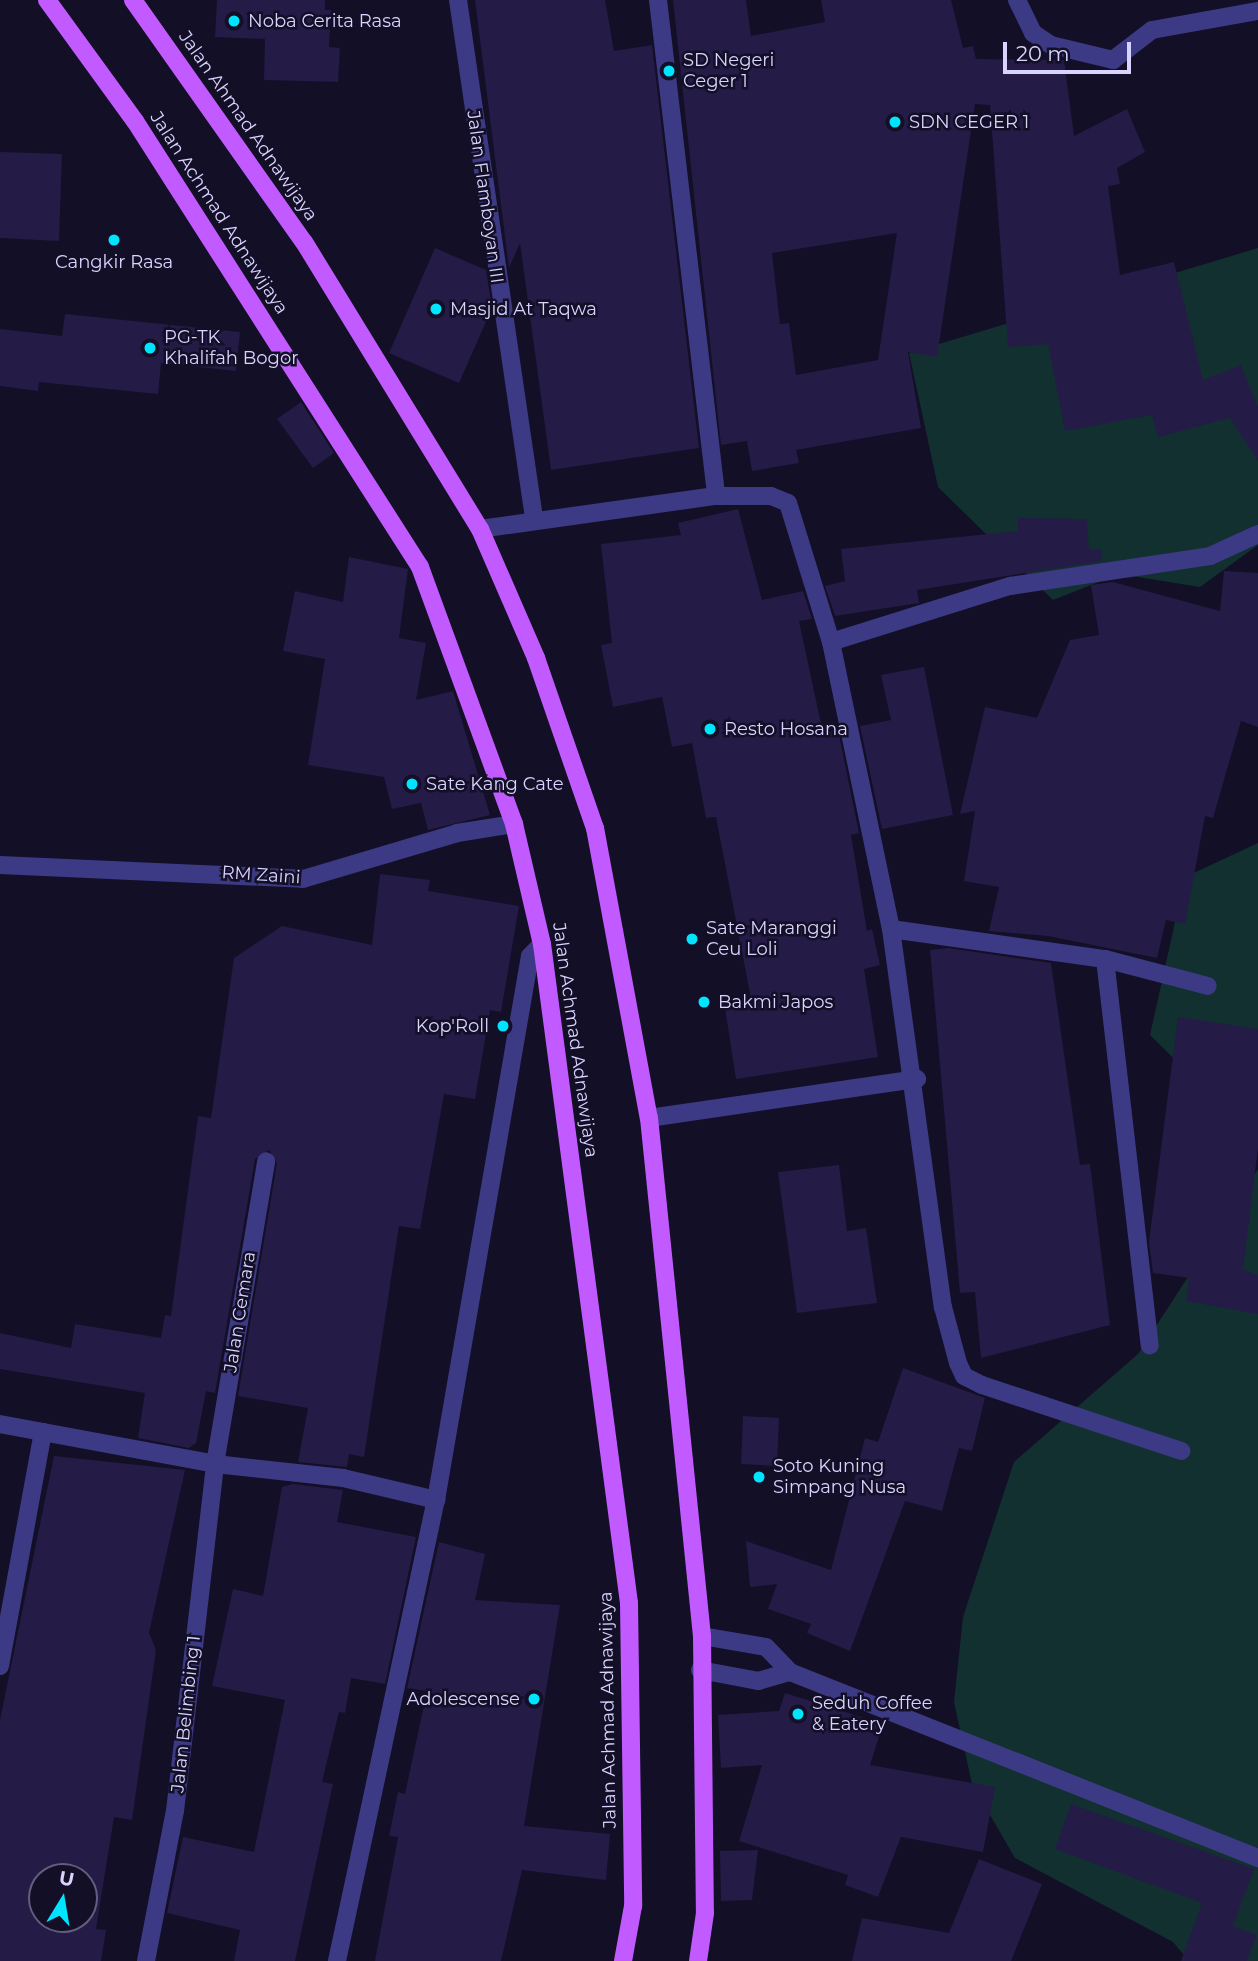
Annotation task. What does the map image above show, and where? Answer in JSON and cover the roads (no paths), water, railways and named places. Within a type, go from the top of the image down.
[{"type":"main road","name":"Jalan Achmad Adnawijaya","points":[[47,0],[135,121],[420,567],[514,824],[542,944],[629,1603],[634,1906],[624,1961]]},
{"type":"main road","name":"Jalan Ahmad Adnawijaya","points":[[133,0],[304,242],[480,529]]},
{"type":"main road","points":[[480,529],[537,658],[594,828],[649,1118],[702,1636],[700,1670],[705,1913],[698,1961]]},
{"type":"street","name":"Jalan Flamboyan III","points":[[458,0],[534,518]]},
{"type":"street","points":[[658,0],[716,496]]},
{"type":"street","points":[[1017,0],[1033,33],[1051,45],[1113,60],[1152,30],[1258,11]]},
{"type":"street","points":[[480,529],[534,518],[716,496],[771,496],[788,503],[831,642],[891,929],[917,1079],[943,1307],[964,1376],[1181,1451]]},
{"type":"street","points":[[831,642],[1010,586],[1210,556],[1258,534]]},
{"type":"street","name":"RM Zaini","points":[[0,865],[303,879],[457,833],[514,824]]},
{"type":"street","points":[[891,929],[1105,959],[1208,986]]},
{"type":"street","points":[[337,1961],[436,1500],[530,956],[542,944]]},
{"type":"street","points":[[1105,959],[1150,1345]]},
{"type":"street","points":[[649,1118],[917,1079]]},
{"type":"street","name":"Jalan Cemara","points":[[215,1464],[266,1161]]},
{"type":"street","points":[[0,1424],[215,1464],[343,1478],[436,1500]]},
{"type":"street","points":[[0,1666],[43,1432]]},
{"type":"street","name":"Jalan Belimbing 1","points":[[145,1961],[175,1811],[215,1464]]},
{"type":"street","points":[[702,1636],[766,1647],[790,1672],[1258,1858]]},
{"type":"street","points":[[700,1670],[758,1681],[790,1672]]},
{"type":"place","name":"Noba Cerita Rasa","points":[[234,21]]},
{"type":"place","name":"SD Negeri Ceger 1","points":[[669,71]]},
{"type":"place","name":"SDN CEGER 1","points":[[895,122]]},
{"type":"place","name":"Cangkir Rasa","points":[[114,240]]},
{"type":"place","name":"Masjid At Taqwa","points":[[436,309]]},
{"type":"place","name":"PG-TK Khalifah Bogor","points":[[150,348]]},
{"type":"place","name":"Resto Hosana","points":[[710,729]]},
{"type":"place","name":"Sate Kang Cate","points":[[412,784]]},
{"type":"place","name":"Sate Maranggi Ceu Loli","points":[[692,939]]},
{"type":"place","name":"Bakmi Japos","points":[[704,1002]]},
{"type":"place","name":"Kop'Roll","points":[[503,1026]]},
{"type":"place","name":"Soto Kuning Simpang Nusa","points":[[759,1477]]},
{"type":"place","name":"Adolescense","points":[[534,1699]]},
{"type":"place","name":"Seduh Coffee & Eatery","points":[[798,1714]]}]
